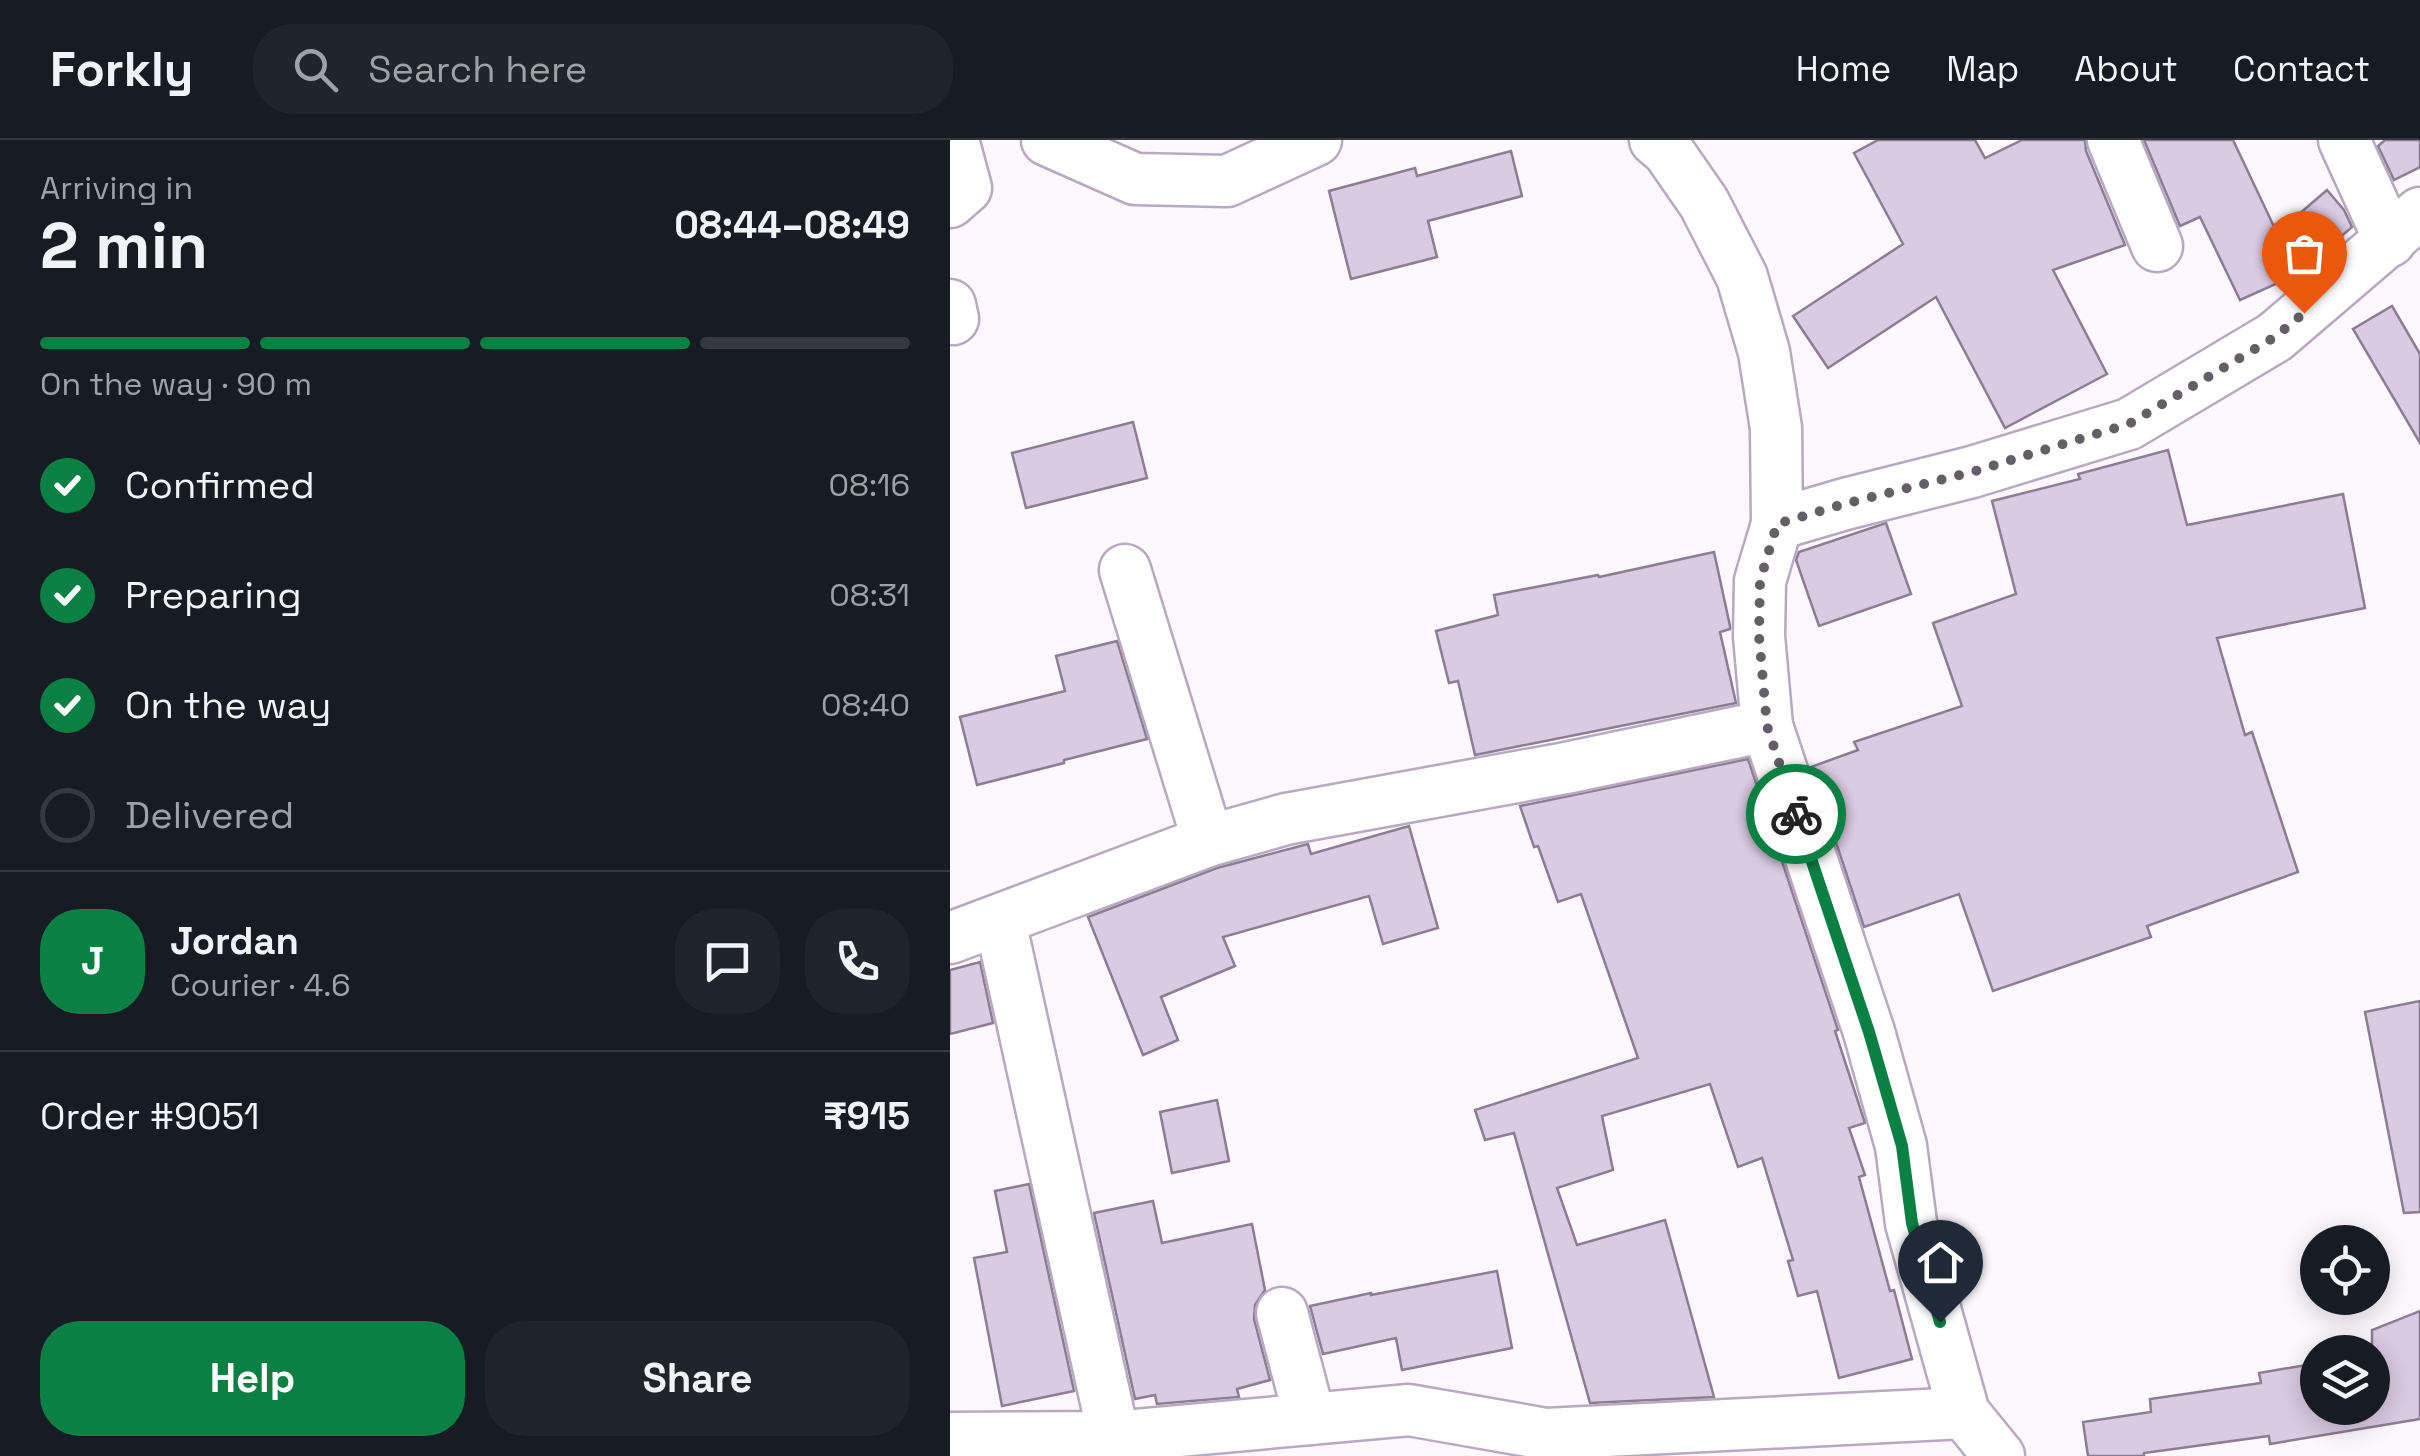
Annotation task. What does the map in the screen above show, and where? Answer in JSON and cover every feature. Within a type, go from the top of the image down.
[{"type":"street","points":[[950,202],[966,188],[953,140]]},
{"type":"street","points":[[1047,140],[1135,179],[1227,181],[1316,140]]},
{"type":"street","points":[[1655,140],[1668,151],[1704,203],[1742,277],[1764,352],[1776,428],[1777,524],[1760,581],[1759,636],[1767,726],[1869,1032],[1902,1146],[1912,1223],[1964,1413],[1999,1456]]},
{"type":"street","points":[[2113,140],[2158,246]]},
{"type":"street","points":[[1777,524],[1972,472],[2129,424],[2275,337],[2405,227],[2344,140]]},
{"type":"street","points":[[1124,570],[1208,841]]},
{"type":"street","points":[[950,938],[1208,841],[1286,819],[1566,768],[1767,726]]},
{"type":"street","points":[[1000,921],[1116,1446]]},
{"type":"street","points":[[1282,1313],[1310,1419]]},
{"type":"street","points":[[950,1438],[1116,1446],[1310,1419],[1409,1410],[1546,1434],[1964,1413]]},
{"type":"building","points":[[1878,140],[1975,140],[1985,158],[2022,140],[2085,140],[2125,245],[2053,270],[2107,374],[2005,428],[1936,297],[1828,368],[1793,316],[1903,244],[1854,153]]},
{"type":"building","points":[[2144,140],[2233,140],[2277,233],[2327,190],[2352,227],[2298,274],[2240,300],[2200,217],[2180,226]]},
{"type":"building","points":[[2385,140],[2420,140],[2420,167],[2394,180],[2378,146]]},
{"type":"building","points":[[1511,151],[1522,196],[1428,221],[1437,257],[1351,279],[1329,191],[1415,168],[1417,176]]},
{"type":"building","points":[[2392,306],[2420,354],[2420,443],[2353,329]]},
{"type":"building","points":[[1133,422],[1147,478],[1026,508],[1012,453]]},
{"type":"building","points":[[2168,450],[2187,525],[2343,494],[2365,608],[2217,638],[2245,735],[2252,732],[2298,872],[2147,926],[2151,937],[1993,991],[1959,894],[1864,927],[1811,767],[1858,750],[1854,742],[1962,706],[1933,623],[2016,594],[1992,501],[2080,479],[2078,474]]},
{"type":"building","points":[[1886,523],[1911,594],[1819,626],[1796,560],[1799,552]]},
{"type":"building","points":[[1714,552],[1730,626],[1720,632],[1736,703],[1475,755],[1458,681],[1449,683],[1436,631],[1498,615],[1494,595]]},
{"type":"building","points":[[1117,641],[1147,739],[977,785],[960,717],[1065,691],[1056,656]]},
{"type":"building","points":[[1748,759],[1865,1123],[1849,1128],[1865,1175],[1859,1177],[1890,1291],[1894,1290],[1912,1359],[1839,1378],[1817,1291],[1798,1296],[1788,1261],[1793,1260],[1762,1158],[1738,1167],[1710,1084],[1602,1116],[1613,1170],[1557,1188],[1577,1245],[1665,1220],[1714,1397],[1590,1403],[1514,1133],[1485,1140],[1475,1110],[1638,1058],[1581,894],[1558,902],[1520,806]]},
{"type":"building","points":[[1409,826],[1438,928],[1383,944],[1369,896],[1223,937],[1235,966],[1161,997],[1178,1040],[1143,1055],[1088,917],[1217,868],[1308,844],[1311,854]]},
{"type":"building","points":[[980,962],[993,1023],[950,1034],[950,970]]},
{"type":"building","points":[[2420,1001],[2420,1212],[2404,1213],[2365,1012]]},
{"type":"building","points":[[1217,1100],[1229,1161],[1172,1173],[1160,1112]]},
{"type":"building","points":[[1029,1184],[1074,1391],[1002,1406],[974,1258],[1007,1252],[995,1191]]},
{"type":"building","points":[[1153,1201],[1162,1243],[1252,1224],[1265,1290],[1255,1305],[1254,1319],[1270,1380],[1237,1389],[1239,1397],[1157,1404],[1155,1395],[1135,1399],[1094,1213]]},
{"type":"building","points":[[1497,1271],[1512,1348],[1402,1370],[1396,1338],[1323,1354],[1310,1306]]},
{"type":"building","points":[[2420,1311],[2420,1419],[2390,1424],[2390,1335],[2372,1335],[2372,1330]]},
{"type":"building","points":[[2300,1366],[2300,1425],[2384,1425],[2270,1444],[2269,1436],[2144,1456],[2088,1456],[2083,1422],[2151,1412],[2150,1399],[2261,1383],[2259,1373]]},
{"type":"way so far","points":[[1796,814],[1767,726],[1759,636],[1760,581],[1777,524],[1972,472],[2129,424],[2275,337],[2304,313]]},
{"type":"route","points":[[1796,814],[1869,1032],[1902,1146],[1912,1223],[1940,1322]]}]
